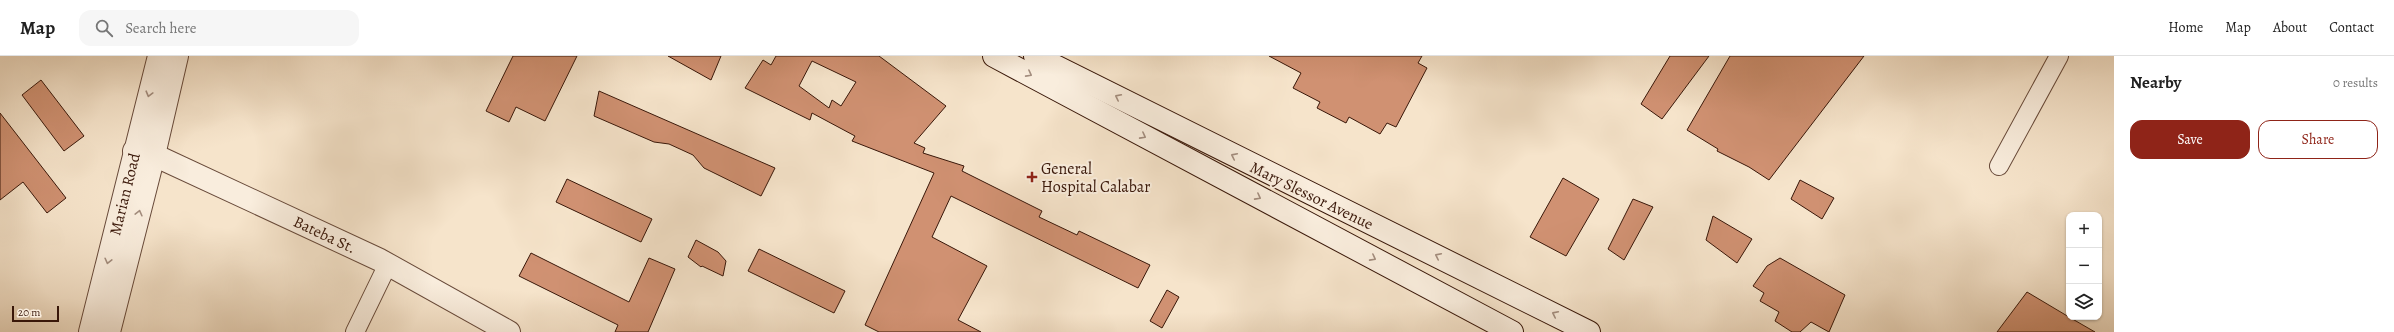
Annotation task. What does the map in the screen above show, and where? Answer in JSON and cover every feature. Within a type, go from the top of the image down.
[{"type":"main road","name":"Marian Road","points":[[90,332],[144,153],[159,56]]},
{"type":"main road","points":[[109,332],[144,153],[176,56]]},
{"type":"main road","name":"Mary Slessor Avenue","points":[[994,56],[1512,332]]},
{"type":"main road","name":"Mary Slessor Avenue","points":[[1036,56],[1589,332]]},
{"type":"main road","name":"Bateba St.","points":[[144,153],[388,264],[509,332]]},
{"type":"street","points":[[1999,166],[2060,56]]},
{"type":"street","points":[[355,332],[388,264]]},
{"type":"building","points":[[513,56],[577,56],[545,121],[516,107],[509,122],[486,111]]},
{"type":"building","points":[[668,56],[721,56],[711,80]]},
{"type":"building","points":[[776,56],[879,56],[946,106],[914,143],[925,148],[923,153],[964,166],[962,171],[1042,211],[1039,217],[1077,235],[1079,231],[1150,265],[1138,288],[951,196],[932,237],[987,266],[958,320],[981,332],[879,332],[865,325],[934,173],[852,141],[855,136],[812,113],[810,120],[745,88],[763,60],[771,65]],"holes":[[[812,61],[856,82],[841,106],[832,100],[829,108],[799,86]]]},
{"type":"building","points":[[1269,56],[1422,56],[1418,63],[1427,68],[1396,127],[1387,123],[1380,134],[1349,117],[1346,123],[1317,108],[1320,102],[1293,88],[1301,73]]},
{"type":"building","points":[[1670,56],[1709,56],[1662,119],[1641,104]]},
{"type":"building","points":[[1730,56],[1864,56],[1769,180],[1749,167],[1717,151],[1718,149],[1687,130]]},
{"type":"building","points":[[41,80],[84,136],[64,151],[22,95]]},
{"type":"building","points":[[599,91],[775,168],[761,196],[704,168],[693,155],[669,144],[654,142],[594,116]]},
{"type":"building","points":[[0,113],[66,198],[47,213],[23,182],[0,200]]},
{"type":"building","points":[[1563,178],[1599,199],[1566,256],[1530,237]]},
{"type":"building","points":[[567,179],[652,219],[641,242],[556,202]]},
{"type":"building","points":[[1800,180],[1834,198],[1822,219],[1791,199]]},
{"type":"building","points":[[1633,199],[1653,207],[1624,260],[1608,249]]},
{"type":"building","points":[[1713,216],[1752,239],[1737,263],[1706,240]]},
{"type":"building","points":[[696,240],[718,252],[726,261],[723,276],[702,266],[701,267],[688,257]]},
{"type":"building","points":[[759,249],[845,291],[834,313],[748,271]]},
{"type":"building","points":[[531,253],[629,302],[649,258],[675,269],[648,332],[615,332],[618,325],[519,276]]},
{"type":"building","points":[[1780,258],[1845,295],[1829,332],[1811,322],[1800,332],[1792,332],[1775,321],[1779,312],[1760,301],[1764,293],[1753,286],[1767,266]]},
{"type":"building","points":[[1167,290],[1179,297],[1162,328],[1150,321]]},
{"type":"building","points":[[2027,292],[2066,315],[2066,320],[2074,320],[2095,332],[1997,332]]},
{"type":"place","name":"General Hospital Calabar","points":[[1032,177]]}]
